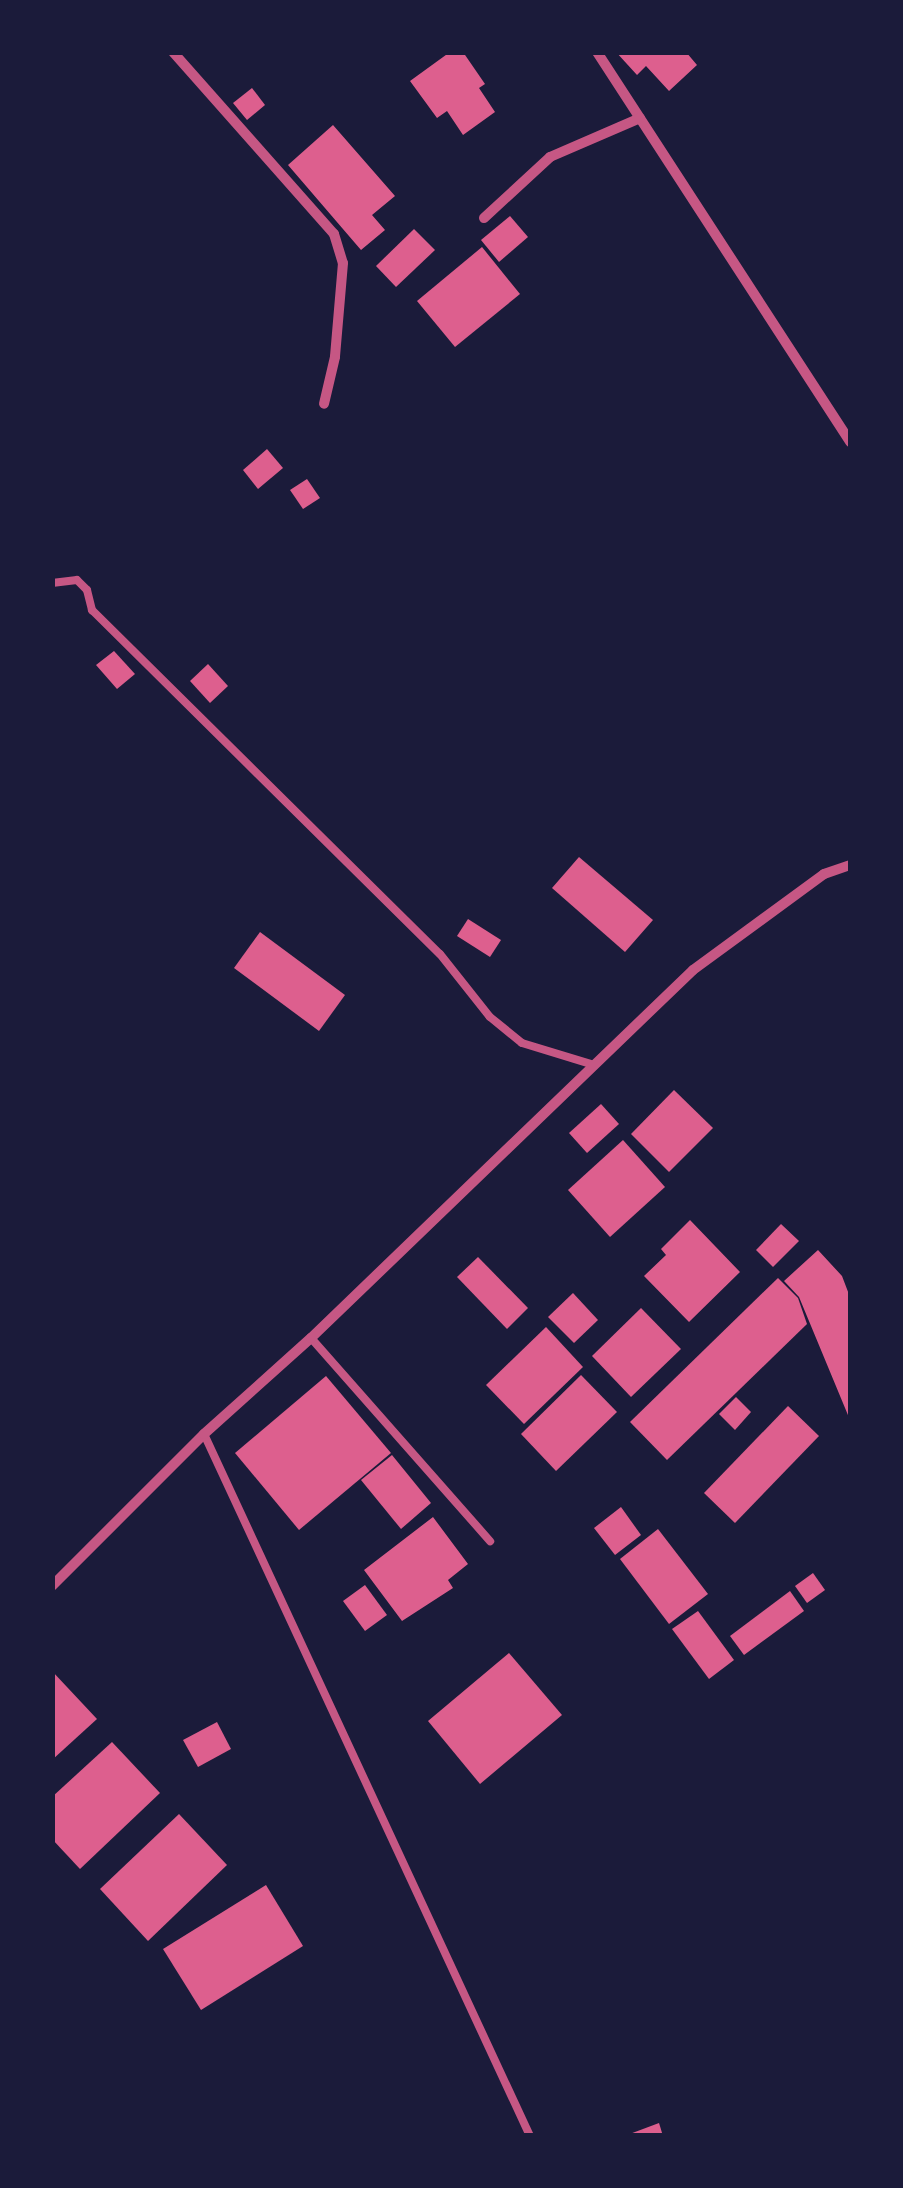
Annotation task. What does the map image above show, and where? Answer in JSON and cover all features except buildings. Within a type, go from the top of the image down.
[{"type":"street","points":[[173,52],[334,234],[343,263],[335,357],[324,404]]},
{"type":"street","points":[[598,52],[850,442]]},
{"type":"street","points":[[484,218],[550,158],[640,118]]},
{"type":"street","points":[[52,1586],[204,1434],[310,1338],[693,970],[824,874],[850,865]]},
{"type":"lane","points":[[52,583],[77,580],[87,590],[92,610],[440,954],[490,1017],[522,1043],[594,1065]]},
{"type":"lane","points":[[310,1338],[490,1541]]},
{"type":"lane","points":[[204,1434],[530,2136]]}]
